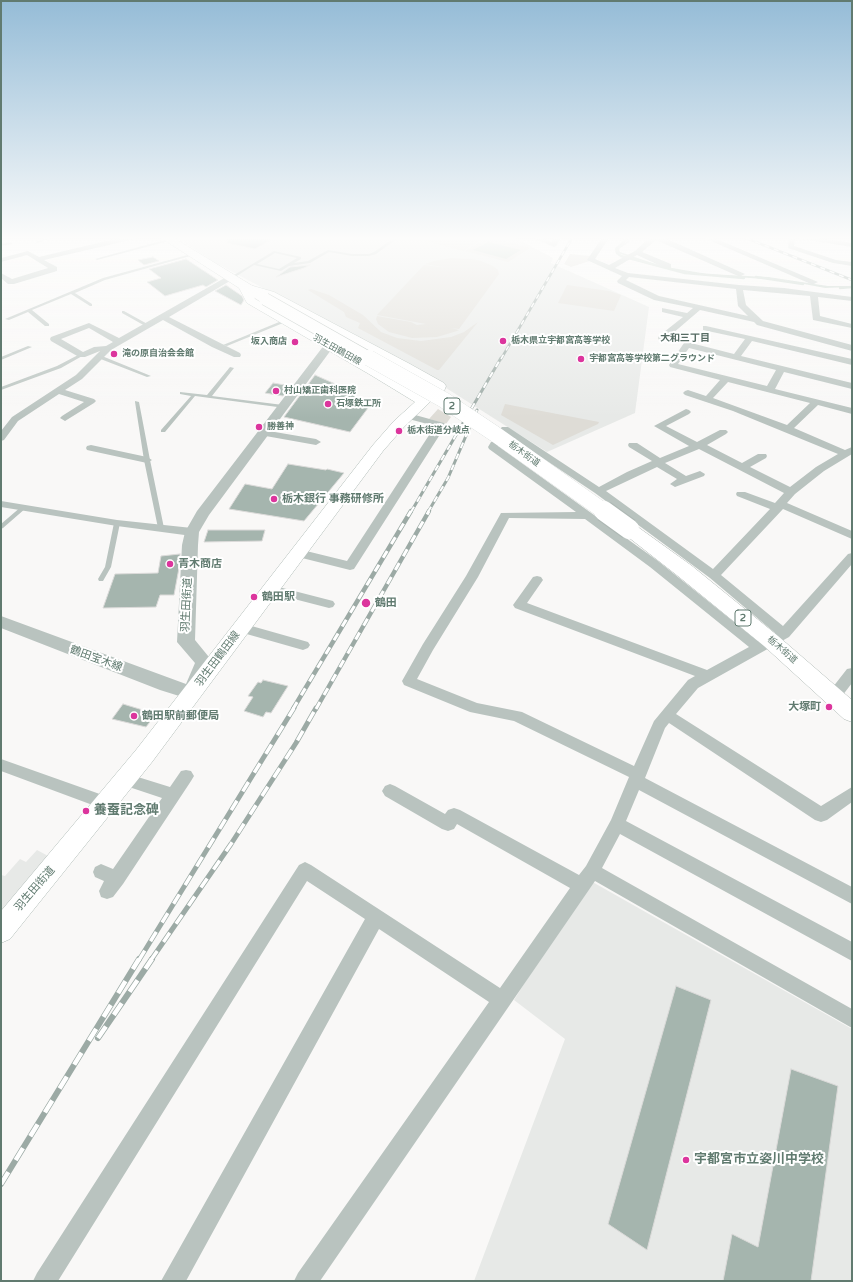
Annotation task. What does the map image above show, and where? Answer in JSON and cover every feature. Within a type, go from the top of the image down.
[{"type":"main road","name":"羽生田鶴田線","points":[[192,693],[378,448],[425,400],[251,301],[249,298]]},
{"type":"main road","name":"栃木街道","points":[[263,298],[444,400],[495,434],[629,529],[685,571],[771,641],[852,713]]},
{"type":"main road","name":"羽生田鶴田線","points":[[277,298],[406,367],[439,386],[438,389]]},
{"type":"main road","name":"羽生田街道","points":[[1,930],[106,803],[192,693]]},
{"type":"street","points":[[1,438],[15,419],[80,377],[108,348],[165,318],[198,298]]},
{"type":"street","points":[[657,298],[757,320]]},
{"type":"street","points":[[741,298],[742,306],[760,323],[852,348]]},
{"type":"street","points":[[814,298],[816,318],[852,326]]},
{"type":"street","points":[[662,338],[700,307]]},
{"type":"street","points":[[665,310],[690,316]]},
{"type":"street","points":[[165,318],[237,355]]},
{"type":"street","points":[[108,348],[97,348],[82,354],[54,339],[89,325],[120,342]]},
{"type":"street","points":[[706,328],[852,362]]},
{"type":"street","points":[[736,357],[750,338]]},
{"type":"street","points":[[852,386],[688,345],[673,364],[852,411]]},
{"type":"street","name":"羽生田街道","points":[[192,693],[204,662],[186,642],[190,545],[192,532],[202,514],[329,346]]},
{"type":"street","points":[[770,390],[782,368]]},
{"type":"street","points":[[707,400],[726,378]]},
{"type":"street","points":[[58,391],[91,401],[65,418]]},
{"type":"street","points":[[688,394],[848,452]]},
{"type":"street","points":[[788,429],[816,402]]},
{"type":"street","points":[[686,412],[659,426],[791,492]]},
{"type":"street","points":[[298,553],[350,566],[441,425],[408,416]]},
{"type":"street","points":[[503,431],[505,428],[599,491],[714,575],[771,641]]},
{"type":"street","points":[[599,491],[659,462],[698,446],[723,432]]},
{"type":"street","points":[[263,433],[316,442]]},
{"type":"street","points":[[495,444],[493,447],[654,564],[771,641]]},
{"type":"street","points":[[633,445],[685,480]]},
{"type":"street","points":[[91,448],[146,460]]},
{"type":"street","points":[[714,575],[791,492],[820,469],[848,452]]},
{"type":"street","points":[[742,467],[762,456]]},
{"type":"street","points":[[675,484],[700,474]]},
{"type":"street","points":[[741,494],[779,506],[852,535]]},
{"type":"street","points":[[1,504],[117,523],[192,532]]},
{"type":"street","points":[[587,516],[505,515],[472,577],[428,647],[409,681],[475,708],[517,716],[638,778],[852,896]]},
{"type":"street","points":[[306,1281],[592,871],[617,824],[638,778],[659,725],[693,684],[771,641],[852,557]]},
{"type":"street","points":[[537,580],[519,605],[709,676]]},
{"type":"street","points":[[271,589],[329,604]]},
{"type":"street","name":"鶴田宝木線","points":[[1,622],[166,685],[192,693]]},
{"type":"street","points":[[241,628],[303,645]]},
{"type":"street","points":[[834,696],[852,673]]},
{"type":"street","points":[[667,715],[821,815],[852,794]]},
{"type":"street","points":[[1,766],[106,803]]},
{"type":"street","points":[[100,872],[112,884],[186,776]]},
{"type":"street","points":[[125,779],[173,795]]},
{"type":"street","points":[[390,791],[448,824],[454,815],[582,886]]},
{"type":"street","points":[[617,824],[852,952]]},
{"type":"street","points":[[45,1281],[305,870],[502,1000]]},
{"type":"street","points":[[592,871],[852,1019]]},
{"type":"street","points":[[173,1281],[376,916]]},
{"type":"lane","points":[[7,318],[57,298]]},
{"type":"lane","points":[[80,298],[91,305]]},
{"type":"lane","points":[[29,310],[47,325]]},
{"type":"lane","points":[[123,312],[149,326]]},
{"type":"lane","points":[[225,345],[286,321]]},
{"type":"lane","points":[[1,359],[30,348]]},
{"type":"lane","points":[[1,389],[59,367],[82,354]]},
{"type":"lane","points":[[100,357],[149,376]]},
{"type":"lane","points":[[208,397],[232,368]]},
{"type":"lane","points":[[182,393],[283,407]]},
{"type":"lane","points":[[163,431],[194,395]]},
{"type":"lane","points":[[137,402],[146,460],[161,528]]},
{"type":"lane","points":[[1,527],[24,507]]},
{"type":"lane","points":[[101,579],[108,567],[117,523]]},
{"type":"shaded area","name":"栃木県立宇都宮高等学校","points":[[281,298],[629,298],[649,307],[635,413],[547,452],[424,374]]},
{"type":"shaded area","points":[[321,298],[334,298],[363,315],[381,332],[397,338],[421,341],[451,337],[464,332],[478,322],[439,370],[437,370],[358,328],[360,323],[346,317],[344,312]]},
{"type":"shaded area","points":[[393,298],[482,298],[459,329],[451,328],[459,330],[437,337],[412,338],[389,332],[378,324],[376,319],[377,316],[411,322],[417,325],[426,324],[377,315]]},
{"type":"shaded area","points":[[561,298],[620,298],[614,311],[558,303]]},
{"type":"shaded area","points":[[505,404],[599,422],[598,424],[553,445],[501,415]]},
{"type":"shaded area","points":[[438,409],[451,417],[446,424],[429,419]]},
{"type":"shaded area","points":[[37,850],[50,857],[1,916],[1,875],[5,876],[20,859],[26,862]]},
{"type":"shaded area","name":"宇都宮市立姿川中学校","points":[[589,880],[852,1029],[852,1281],[474,1281],[565,1039],[514,1000]]},
{"type":"building","points":[[228,298],[243,298],[244,300],[241,305]]},
{"type":"building","name":"石塚鉄工所","points":[[315,375],[342,387],[362,401],[368,408],[350,432],[284,417]]},
{"type":"building","name":"村山矯正歯科医院","points":[[273,383],[291,386],[283,396],[265,393]]},
{"type":"building","points":[[288,464],[327,469],[344,473],[304,521],[229,509],[245,484],[272,489]]},
{"type":"building","points":[[208,530],[265,530],[262,541],[204,542]]},
{"type":"building","points":[[180,554],[174,595],[160,595],[156,607],[103,608],[115,574],[158,573],[161,556]]},
{"type":"building","points":[[263,680],[288,686],[271,713],[266,712],[263,717],[244,711],[253,697],[248,696],[258,682],[261,683]]},
{"type":"building","name":"鶴田駅前郵便局","points":[[123,704],[156,714],[146,727],[112,719]]},
{"type":"building","points":[[676,986],[711,1000],[647,1250],[608,1224]]},
{"type":"building","points":[[791,1069],[838,1086],[811,1281],[723,1281],[732,1234],[758,1247]]},
{"type":"railway","points":[[501,359],[537,298]]},
{"type":"railway","points":[[411,512],[501,358]]},
{"type":"railway","points":[[428,512],[448,478],[477,410]]},
{"type":"railway","points":[[293,709],[411,511]]},
{"type":"railway","points":[[316,709],[429,511]]},
{"type":"railway","points":[[139,960],[294,708]]},
{"type":"railway","points":[[151,960],[231,844],[296,743],[316,708]]},
{"type":"railway","points":[[1,1184],[139,959]]},
{"type":"railway","points":[[98,1038],[152,959]]},
{"type":"place","name":"栃木県立宇都宮高等学校","points":[[503,341]]},
{"type":"place","name":"坂入商店","points":[[295,342]]},
{"type":"place","name":"滝の原自治会会館","points":[[114,354]]},
{"type":"place","name":"宇都宮高等学校第二グラウンド","points":[[581,359]]},
{"type":"place","name":"村山矯正歯科医院","points":[[276,391]]},
{"type":"place","name":"石塚鉄工所","points":[[328,404]]},
{"type":"place","name":"勝善神","points":[[259,427]]},
{"type":"place","name":"栃木街道分岐点","points":[[399,431]]},
{"type":"place","name":"栃木銀行 事務研修所","points":[[274,499]]},
{"type":"place","name":"青木商店","points":[[170,564]]},
{"type":"place","name":"鶴田駅","points":[[254,597]]},
{"type":"place","name":"鶴田","points":[[366,603]]},
{"type":"place","name":"大塚町","points":[[829,707]]},
{"type":"place","name":"鶴田駅前郵便局","points":[[134,716]]},
{"type":"place","name":"養蚕記念碑","points":[[86,811]]},
{"type":"place","name":"宇都宮市立姿川中学校","points":[[686,1160]]},
{"type":"district","name":"大和三丁目","points":[[685,338]]}]
